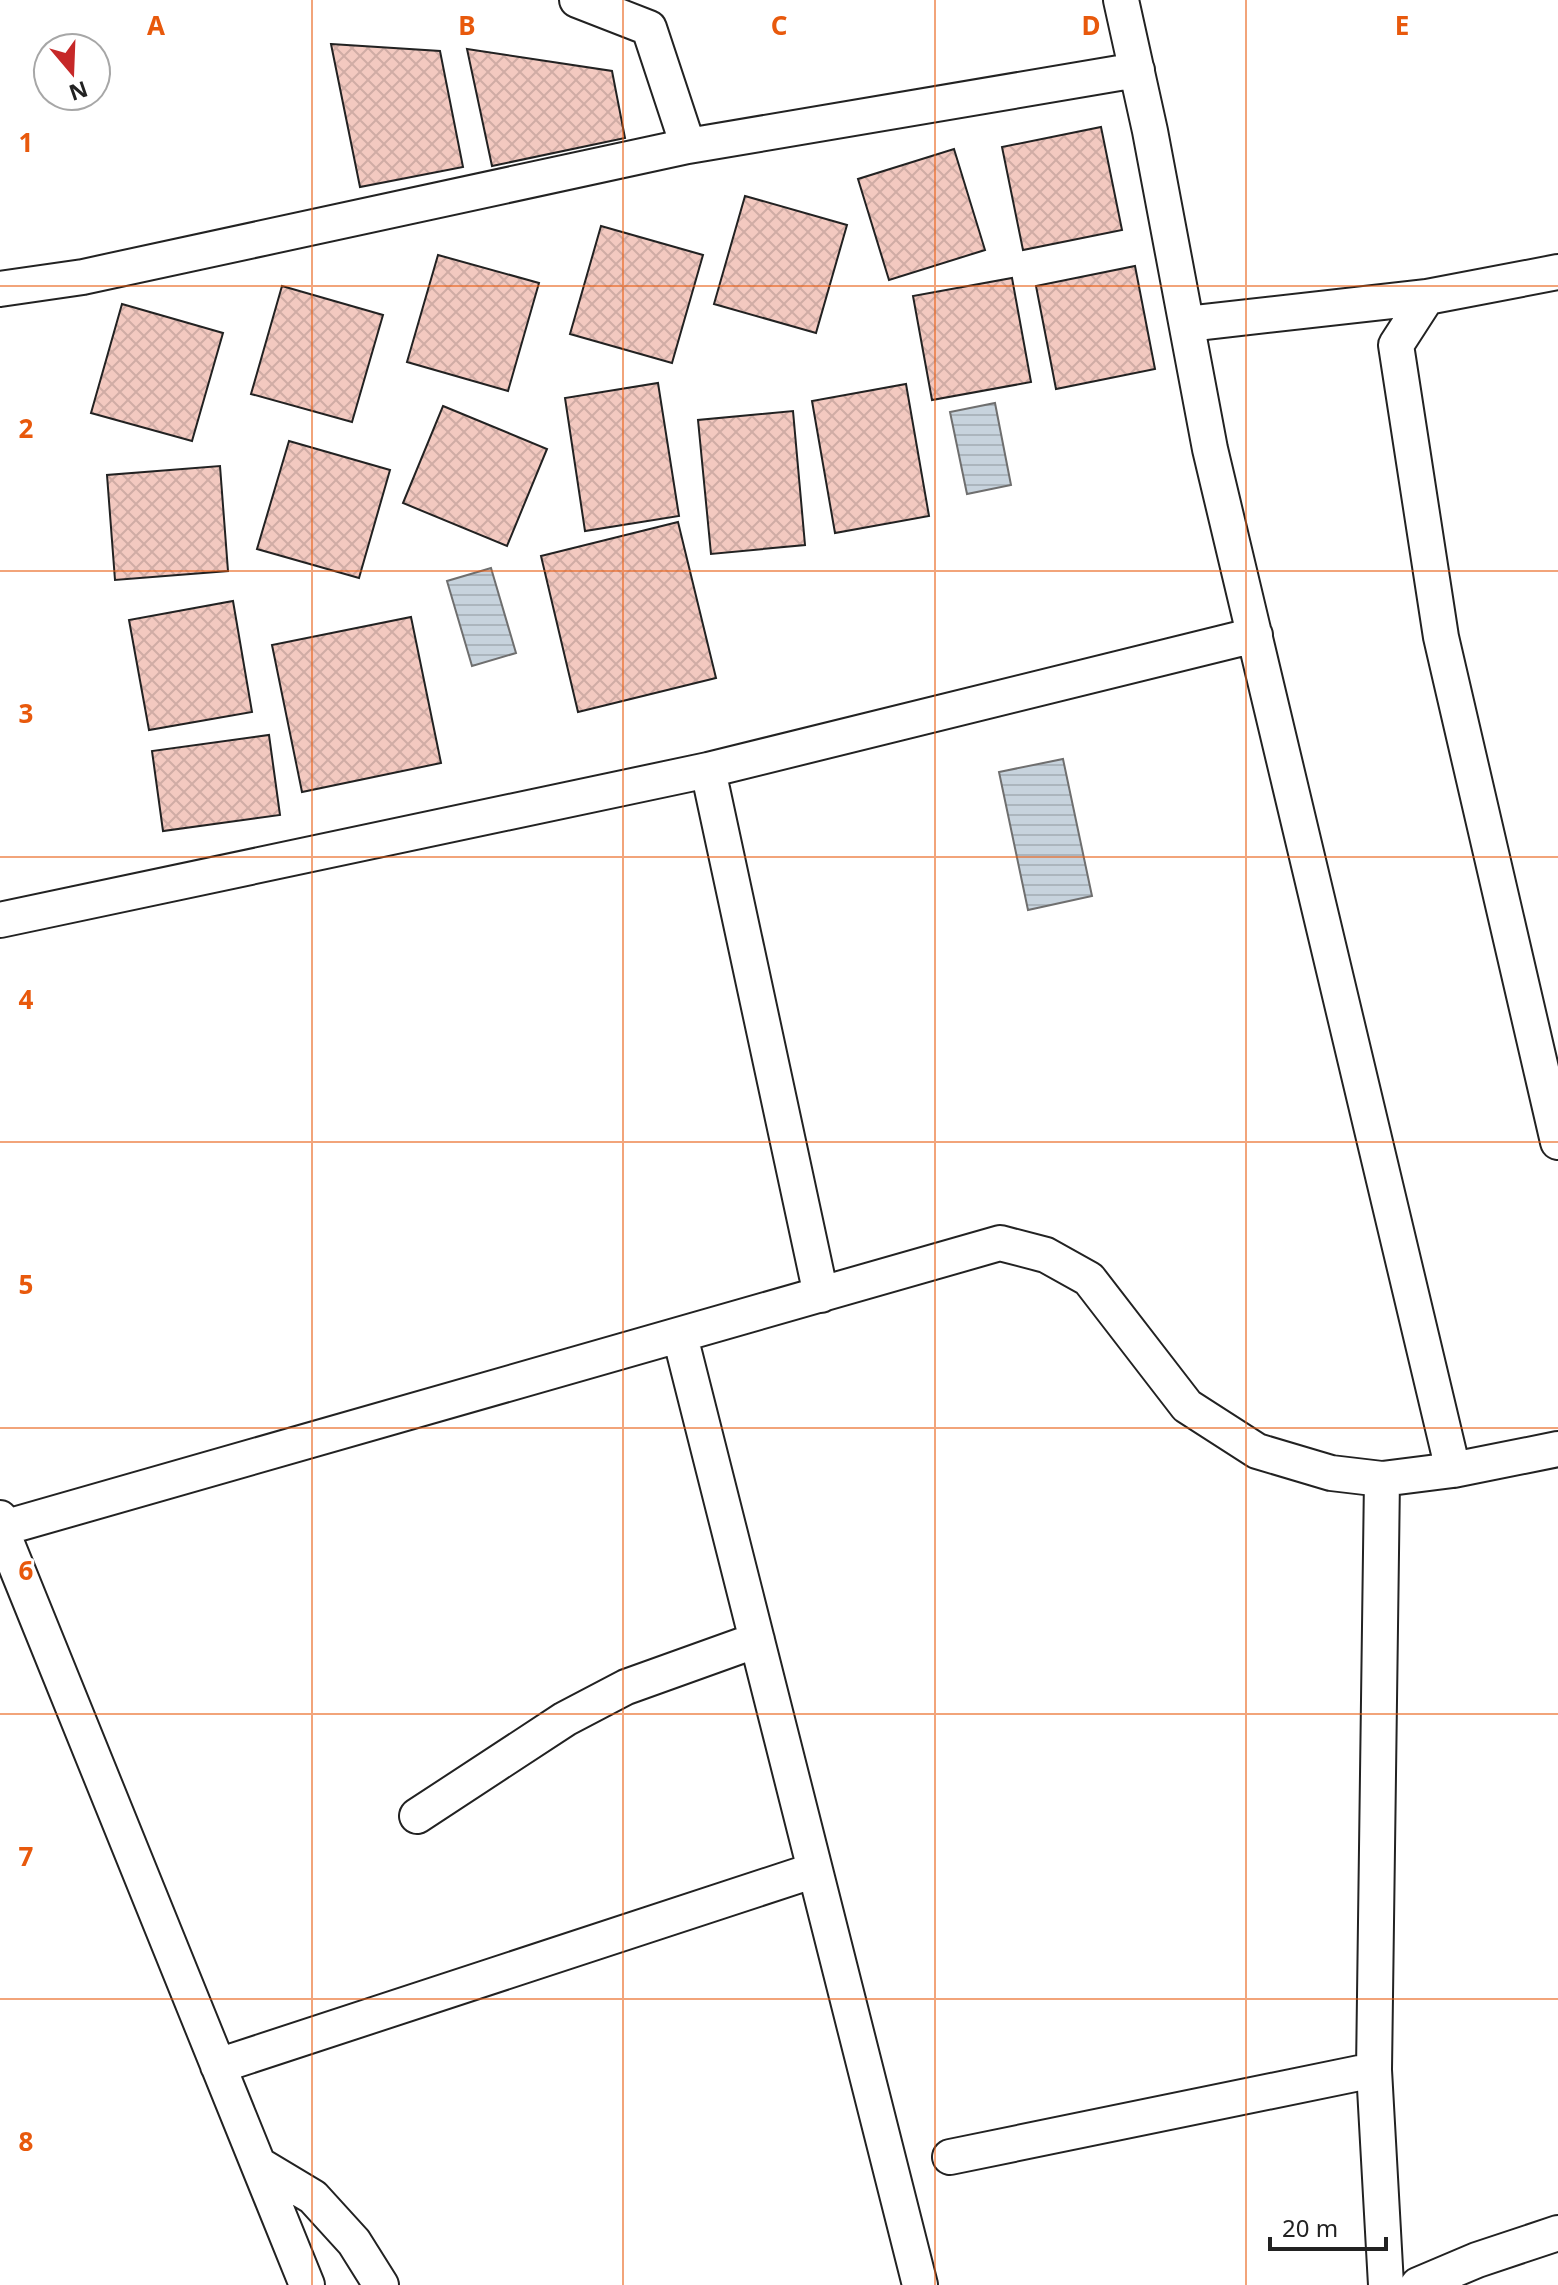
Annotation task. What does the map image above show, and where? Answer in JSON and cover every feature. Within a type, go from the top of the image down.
[{"type":"street","points":[[1121,0],[1210,449],[1453,1470]]},
{"type":"street","points":[[584,1],[649,28],[688,146]]},
{"type":"street","points":[[0,289],[98,274],[688,146],[1137,70]]},
{"type":"street","points":[[1187,324],[1427,297],[1558,272]]},
{"type":"street","points":[[1427,297],[1396,345],[1441,637],[1558,1142]]},
{"type":"street","points":[[0,920],[708,770],[1255,635]]},
{"type":"street","points":[[708,770],[821,1295]]},
{"type":"street","points":[[0,1529],[1000,1243],[1046,1255],[1089,1279],[1187,1406],[1257,1451],[1331,1473],[1382,1479],[1453,1470],[1558,1449]]},
{"type":"street","points":[[680,1336],[920,2285]]},
{"type":"street","points":[[1382,1479],[1374,2070],[1386,2285]]},
{"type":"street","points":[[0,1518],[0,1529],[307,2285]]},
{"type":"street","points":[[417,1816],[565,1719],[614,1694],[757,1640]]},
{"type":"street","points":[[218,2066],[815,1870]]},
{"type":"street","points":[[950,2157],[1374,2070]]},
{"type":"street","points":[[258,2164],[313,2197],[354,2242],[381,2285]]},
{"type":"street","points":[[1418,2285],[1477,2260],[1558,2233]]},
{"type":"shaded area","points":[[995,403],[1011,485],[967,494],[950,412]]},
{"type":"shaded area","points":[[491,568],[516,653],[472,666],[447,581]]},
{"type":"shaded area","points":[[1063,759],[1092,896],[1028,910],[999,772]]},
{"type":"building","points":[[331,44],[440,51],[463,167],[360,187]]},
{"type":"building","points":[[467,49],[612,71],[625,138],[492,166]]},
{"type":"building","points":[[1101,127],[1122,230],[1023,250],[1002,147]]},
{"type":"building","points":[[954,149],[985,250],[889,280],[858,179]]},
{"type":"building","points":[[745,196],[847,225],[816,333],[714,304]]},
{"type":"building","points":[[601,226],[703,255],[672,363],[570,334]]},
{"type":"building","points":[[438,255],[539,283],[508,391],[407,362]]},
{"type":"building","points":[[1135,266],[1155,369],[1056,389],[1036,286]]},
{"type":"building","points":[[1012,278],[1031,382],[932,400],[913,296]]},
{"type":"building","points":[[282,286],[383,315],[352,422],[251,394]]},
{"type":"building","points":[[122,304],[223,333],[192,441],[91,413]]},
{"type":"building","points":[[658,383],[679,516],[585,531],[565,398]]},
{"type":"building","points":[[906,384],[929,516],[835,533],[812,401]]},
{"type":"building","points":[[443,406],[547,449],[507,546],[403,503]]},
{"type":"building","points":[[793,411],[805,545],[711,554],[698,420]]},
{"type":"building","points":[[289,441],[390,470],[359,578],[257,549]]},
{"type":"building","points":[[220,466],[228,571],[115,580],[107,475]]},
{"type":"building","points":[[678,522],[716,678],[578,712],[541,556]]},
{"type":"building","points":[[233,601],[252,712],[149,730],[129,620]]},
{"type":"building","points":[[411,617],[441,763],[302,792],[272,645]]},
{"type":"building","points":[[269,735],[280,815],[163,831],[152,751]]}]
